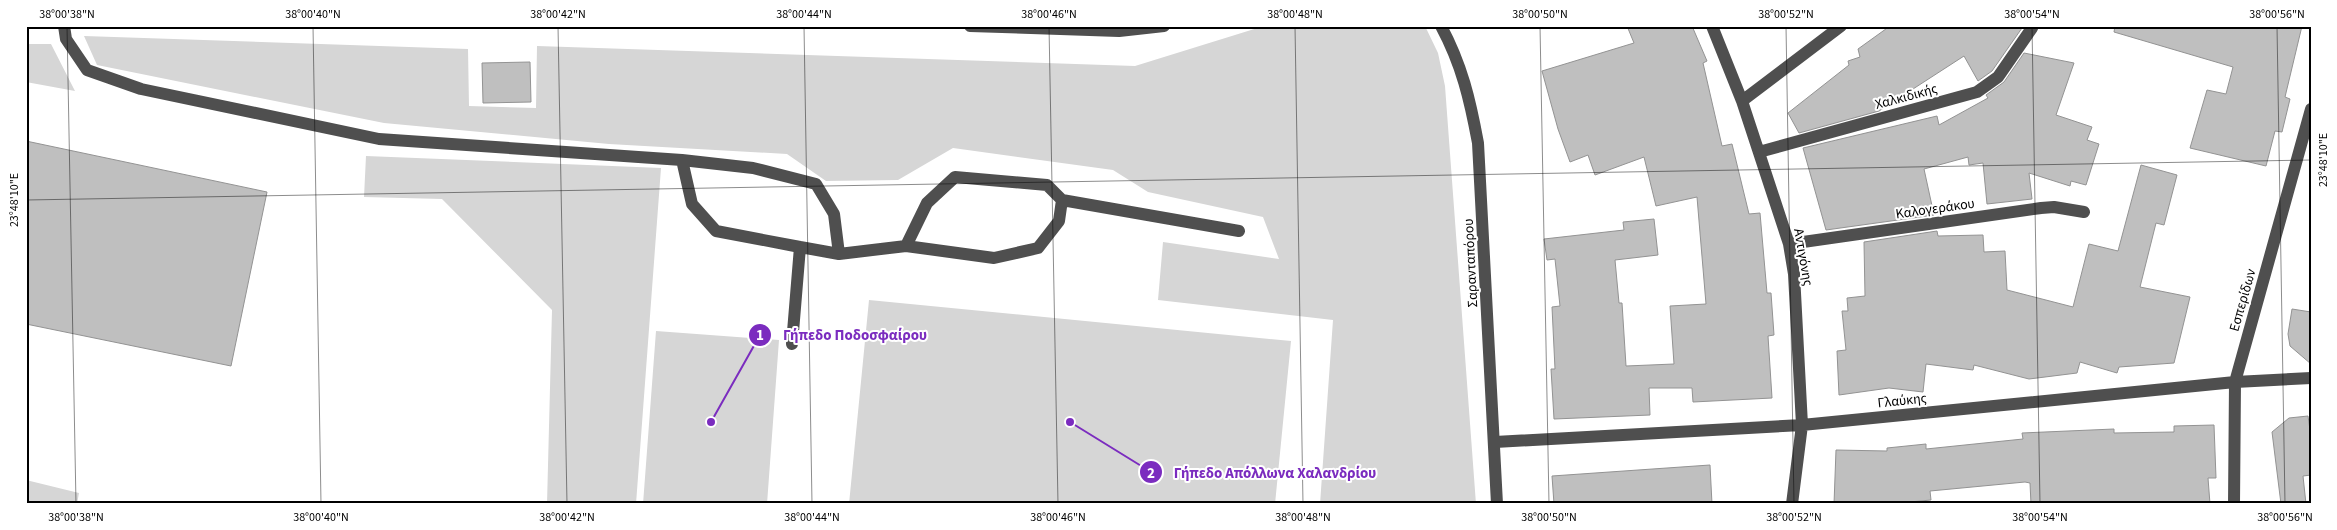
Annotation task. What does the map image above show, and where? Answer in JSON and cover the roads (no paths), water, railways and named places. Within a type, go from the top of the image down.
[{"type":"street","points":[[64,26],[66,39],[87,70],[141,89],[379,139],[682,160],[753,168],[816,184],[834,214],[839,254]]},
{"type":"street","points":[[970,26],[1119,31],[1164,26]]},
{"type":"street","name":"Σαρανταπόρου","points":[[1441,26],[1459,65],[1469,93],[1478,143],[1498,504]]},
{"type":"street","name":"Αντιγόνης","points":[[1712,26],[1742,101],[1789,244],[1794,274],[1802,425],[1792,504]]},
{"type":"street","points":[[1742,101],[1841,26]]},
{"type":"street","name":"Χαλκιδικής","points":[[1759,152],[1977,92],[1998,77],[2032,28],[2030,26]]},
{"type":"street","name":"Εσπερίδων","points":[[2234,504],[2235,382],[2311,109]]},
{"type":"street","points":[[682,160],[692,204],[716,231],[839,254],[906,246],[994,258],[1038,248],[1059,222],[1062,200]]},
{"type":"street","points":[[906,246],[927,203],[955,177],[1047,185],[1062,200],[1239,231]]},
{"type":"street","name":"Καλογεράκου","points":[[1789,244],[2041,208],[2054,207],[2084,212]]},
{"type":"street","points":[[792,344],[800,247]]},
{"type":"street","name":"Γλαύκης","points":[[1495,442],[1802,425],[2235,382],[2311,378]]},
{"type":"place","name":"Γήπεδο Ποδοσφαίρου","points":[[711,422]]},
{"type":"place","name":"Γήπεδο Απόλλωνα Χαλανδρίου","points":[[1070,422]]}]
